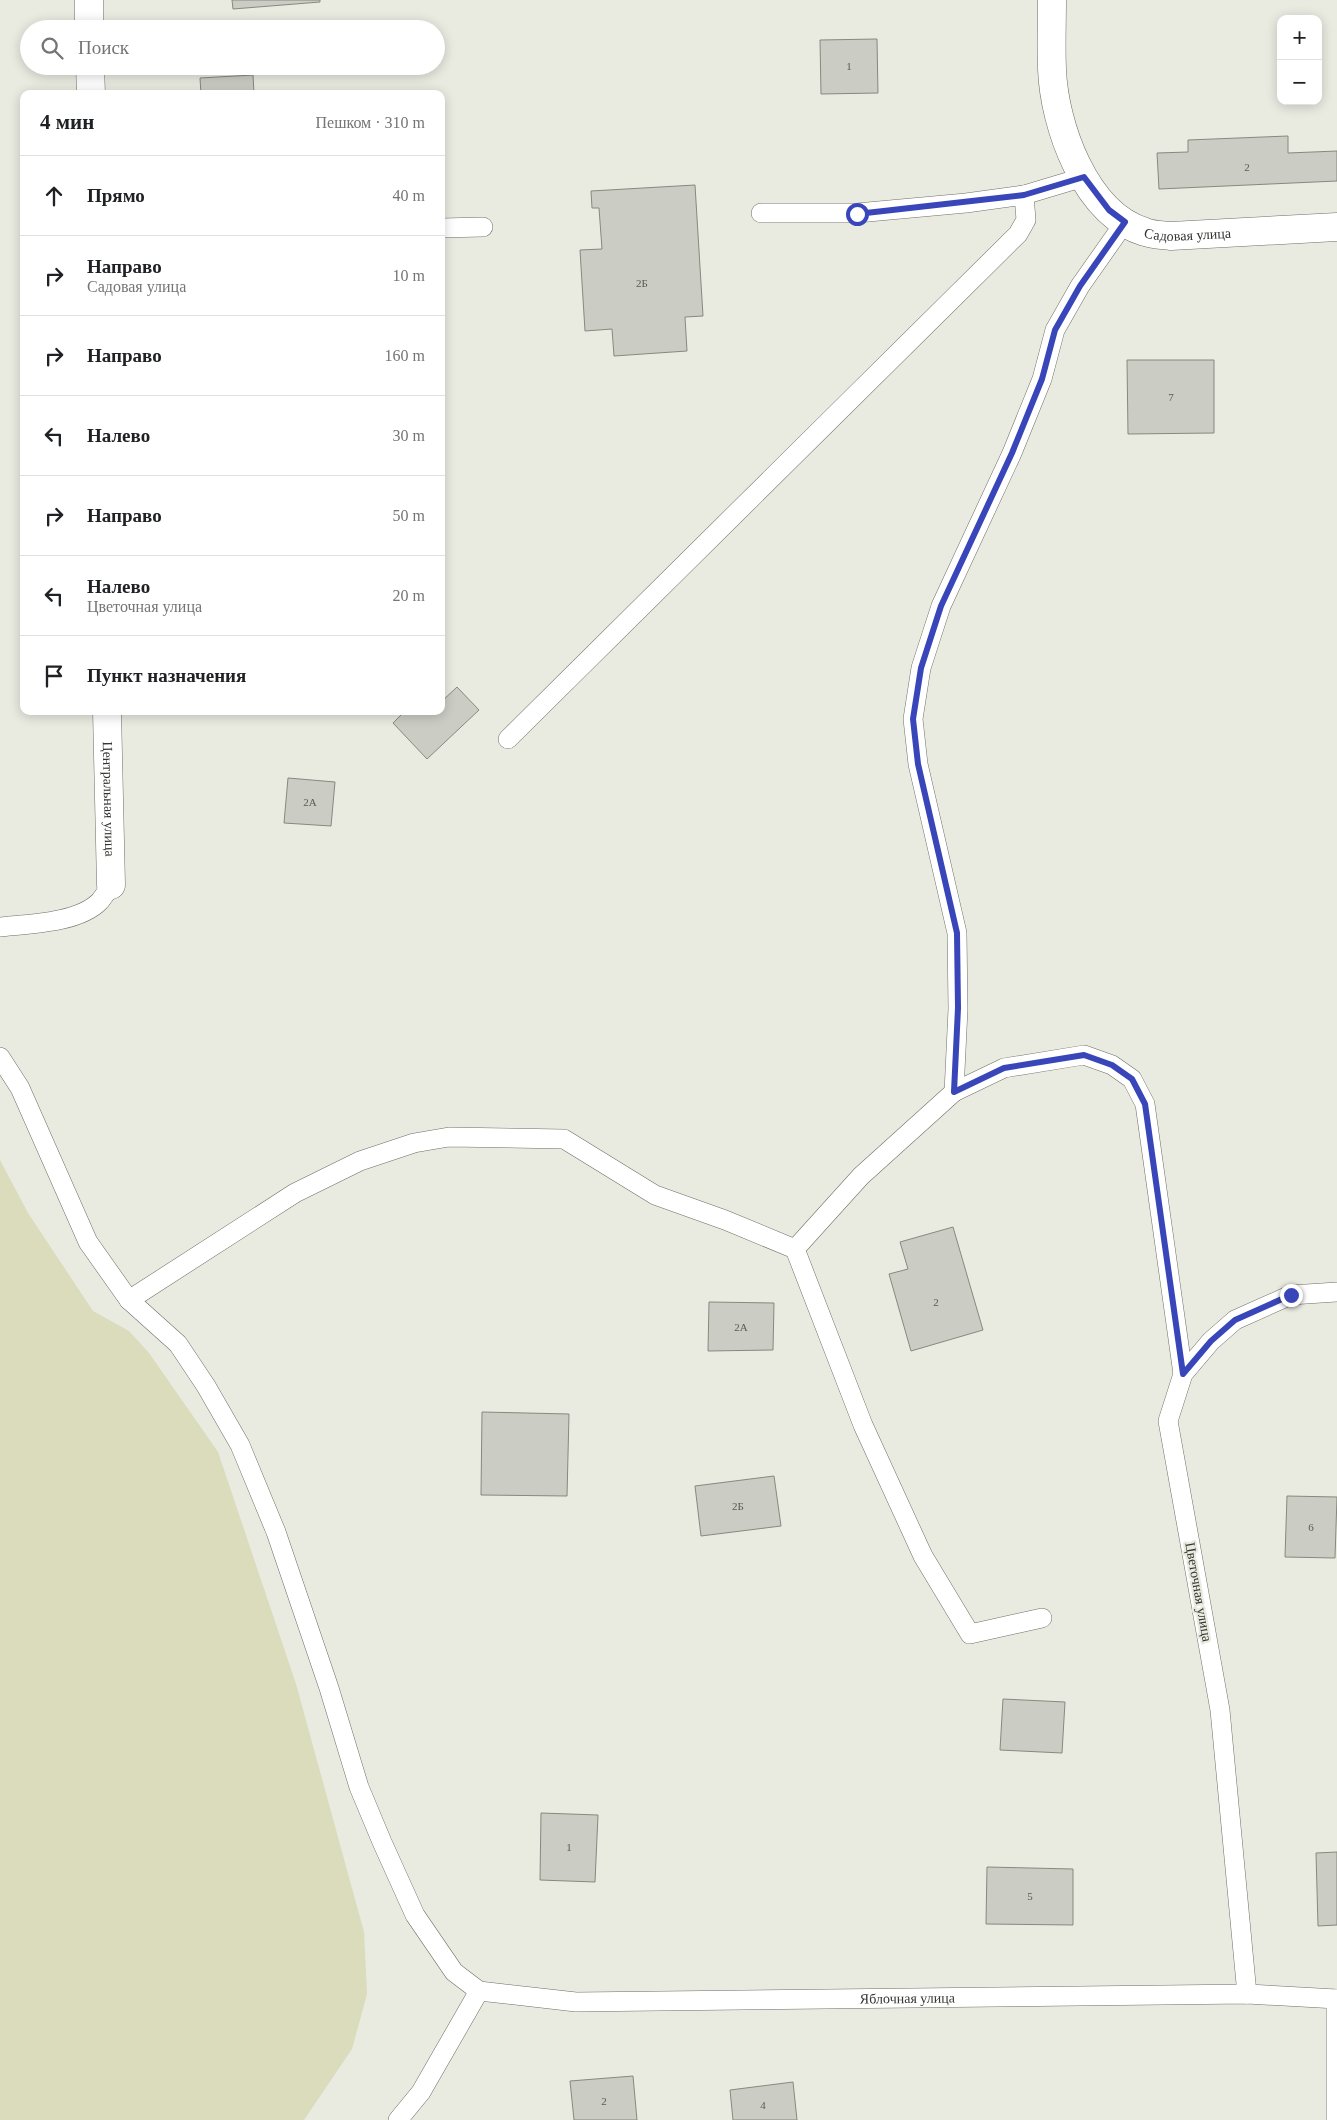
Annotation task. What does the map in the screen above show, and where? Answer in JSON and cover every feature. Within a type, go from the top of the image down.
[{"type":"street","points":[[89,0],[90,20]]},
{"type":"street","name":"Садовая улица","points":[[1052,0],[1052,70],[1059,119],[1073,157],[1084,177],[1109,210],[1125,222],[1144,232],[1171,236],[1337,226]]},
{"type":"street","points":[[90,75],[91,90]]},
{"type":"street","name":"Центральная улица","points":[[107,715],[111,885]]},
{"type":"lane","points":[[761,213],[857,214],[1024,195],[1084,177]]},
{"type":"lane","points":[[508,739],[1018,234],[1026,220],[1024,195]]},
{"type":"lane","points":[[954,1092],[958,1008],[957,933],[918,764],[913,719],[921,668],[941,606],[1012,453],[1042,379],[1055,330],[1080,286],[1125,222]]},
{"type":"lane","points":[[445,228],[483,227]]},
{"type":"lane","points":[[0,927],[55,921],[83,913],[99,902],[111,885]]},
{"type":"lane","points":[[794,1249],[861,1176],[954,1092],[1004,1068],[1084,1055],[1112,1065],[1132,1079],[1145,1104],[1183,1374]]},
{"type":"lane","points":[[0,1057],[20,1088],[88,1242],[129,1300],[178,1344],[206,1386],[240,1445],[276,1532],[329,1688],[359,1787],[382,1842],[419,1922],[454,1972],[478,1991],[421,2092],[398,2120]]},
{"type":"lane","points":[[129,1300],[295,1193],[360,1161],[414,1143],[449,1137],[564,1139],[655,1195],[724,1220],[794,1249],[863,1425],[923,1556],[970,1634],[1042,1618]]},
{"type":"lane","name":"Цветочная улица","points":[[1248,1994],[1220,1710],[1168,1421],[1183,1374],[1211,1341],[1235,1320],[1291,1295],[1337,1292]]},
{"type":"lane","name":"Яблочная улица","points":[[478,1991],[576,2002],[1248,1994],[1336,1999]]},
{"type":"lane","points":[[1336,1999],[1336,2120]]},
{"type":"green space","points":[[0,1160],[28,1213],[93,1311],[129,1331],[149,1353],[218,1452],[296,1684],[364,1932],[367,1994],[352,2049],[304,2120],[0,2120]]},
{"type":"building","points":[[232,0],[320,0],[320,2],[233,9]]},
{"type":"building","points":[[877,39],[878,93],[821,94],[820,40]]},
{"type":"building","points":[[253,75],[254,90],[201,90],[200,78]]},
{"type":"building","points":[[1288,136],[1288,153],[1337,151],[1337,181],[1159,189],[1157,153],[1188,152],[1188,140]]},
{"type":"building","points":[[695,185],[703,316],[685,317],[687,351],[614,356],[612,329],[585,331],[580,250],[602,249],[599,208],[592,208],[591,191]]},
{"type":"building","points":[[1127,360],[1214,360],[1214,433],[1128,434]]},
{"type":"building","points":[[457,687],[479,710],[427,759],[393,723],[401,715],[445,715],[445,698]]},
{"type":"building","points":[[288,778],[335,782],[331,826],[284,823]]},
{"type":"building","points":[[953,1227],[983,1330],[911,1351],[889,1274],[908,1269],[900,1242]]},
{"type":"building","points":[[709,1302],[774,1303],[773,1350],[708,1351]]},
{"type":"building","points":[[482,1412],[569,1414],[567,1496],[481,1495]]},
{"type":"building","points":[[774,1476],[781,1526],[701,1536],[695,1486]]},
{"type":"building","points":[[1287,1496],[1337,1497],[1335,1558],[1285,1557]]},
{"type":"building","points":[[1003,1699],[1065,1702],[1062,1753],[1000,1750]]},
{"type":"building","points":[[541,1813],[598,1815],[595,1882],[540,1880]]},
{"type":"building","points":[[1337,1852],[1337,1925],[1318,1926],[1316,1853]]},
{"type":"building","points":[[987,1867],[1073,1869],[1073,1925],[986,1924]]},
{"type":"building","points":[[633,2076],[637,2120],[574,2120],[570,2081]]},
{"type":"building","points":[[793,2082],[797,2120],[733,2120],[730,2090]]},
{"type":"route","points":[[857,214],[1024,195],[1084,177],[1109,210],[1125,222],[1080,286],[1055,330],[1042,379],[1012,453],[941,606],[921,668],[913,719],[918,764],[957,933],[958,1008],[954,1092],[1004,1068],[1084,1055],[1112,1065],[1132,1079],[1145,1104],[1183,1374],[1211,1341],[1235,1320],[1291,1295]]}]
